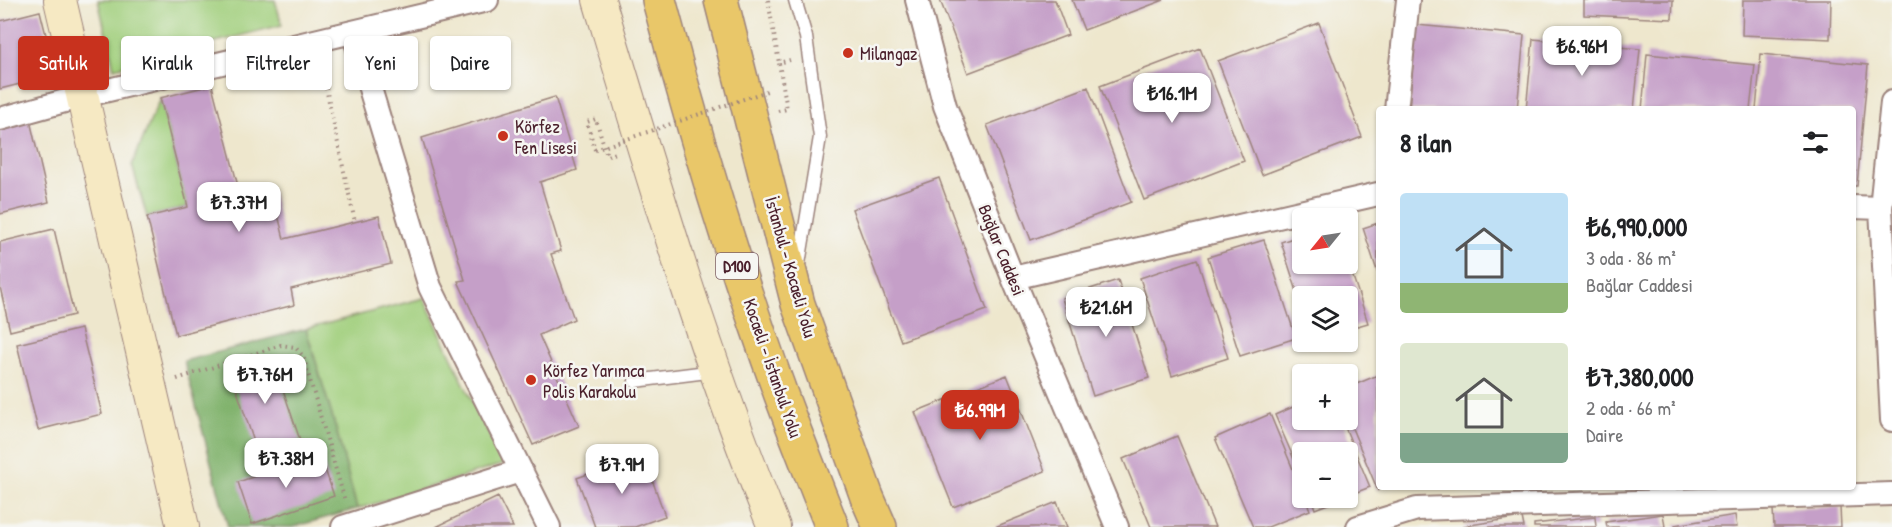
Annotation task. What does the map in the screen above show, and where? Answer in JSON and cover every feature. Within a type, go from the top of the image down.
[{"type":"highway","name":"Kocaeli - İstanbul Yolu","points":[[659,0],[717,207],[781,394],[832,527]]},
{"type":"highway","name":"İstanbul - Kocaeli Yolu","points":[[721,0],[798,304],[867,497],[880,527]]},
{"type":"main road","points":[[60,0],[183,527]]},
{"type":"main road","points":[[599,0],[684,278],[754,477],[774,527]]},
{"type":"street","points":[[0,118],[353,32],[447,4],[488,0]]},
{"type":"street","name":"Bağlar Caddesi","points":[[916,0],[945,106],[1013,278],[1117,527]]},
{"type":"street","points":[[1396,106],[1408,0]]},
{"type":"street","points":[[353,32],[430,287],[549,527]]},
{"type":"street","points":[[1892,102],[1881,208],[1892,420]]},
{"type":"street","points":[[1013,278],[1376,194]]},
{"type":"street","points":[[1856,207],[1881,208]]},
{"type":"street","points":[[349,525],[520,471]]},
{"type":"street","points":[[1359,527],[1418,509],[1892,494]]},
{"type":"lane","points":[[795,0],[806,38],[820,137],[798,270],[798,304]]},
{"type":"lane","points":[[635,381],[716,371]]},
{"type":"path","points":[[768,0],[779,63]]},
{"type":"path","points":[[353,32],[320,67],[355,222]]},
{"type":"path","points":[[773,101],[776,112],[787,109],[780,69]]},
{"type":"path","points":[[607,156],[596,119],[587,122],[595,150],[770,90]]},
{"type":"path","points":[[151,389],[281,345],[295,347],[303,356],[348,511],[349,525]]},
{"type":"green space","points":[[98,0],[275,0],[282,25],[239,36],[226,36],[226,39],[214,42],[214,36],[121,36],[121,66],[114,68],[109,36],[106,36]]},
{"type":"green space","points":[[160,98],[188,207],[147,217],[132,165]]},
{"type":"green space","points":[[424,298],[504,464],[357,509],[306,329]]},
{"type":"green space","points":[[306,329],[357,509],[293,527],[228,527],[184,361]]},
{"type":"building","points":[[940,0],[1055,0],[1068,35],[968,73]]},
{"type":"building","points":[[1072,0],[1164,0],[1084,30]]},
{"type":"building","points":[[1584,0],[1673,0],[1672,19],[1584,15]]},
{"type":"building","points":[[1743,0],[1831,0],[1830,39],[1742,35]]},
{"type":"building","points":[[40,11],[46,36],[18,36],[18,84],[0,89],[0,21]]},
{"type":"building","points":[[1319,23],[1362,137],[1262,175],[1218,61]]},
{"type":"building","points":[[1416,25],[1524,35],[1517,106],[1409,106]]},
{"type":"building","points":[[1533,39],[1640,49],[1634,106],[1526,106]]},
{"type":"building","points":[[1200,48],[1244,161],[1144,200],[1100,86]]},
{"type":"building","points":[[1647,54],[1755,65],[1750,106],[1642,106]]},
{"type":"building","points":[[1761,54],[1868,65],[1857,186],[1856,106],[1756,106]]},
{"type":"building","points":[[1088,87],[1131,202],[1031,240],[987,125]]},
{"type":"building","points":[[192,90],[213,90],[241,198],[272,190],[284,239],[379,216],[391,264],[291,289],[294,305],[176,335],[147,217],[188,207],[160,98]]},
{"type":"building","points":[[555,97],[577,170],[540,182],[561,251],[551,254],[574,319],[539,335],[579,426],[533,445],[458,281],[465,280],[422,138]]},
{"type":"building","points":[[29,116],[49,202],[0,214],[0,123]]},
{"type":"building","points":[[939,178],[987,310],[901,341],[852,209]]},
{"type":"building","points":[[1376,224],[1376,268],[1363,228]]},
{"type":"building","points":[[54,229],[74,315],[10,331],[0,287],[0,242]]},
{"type":"building","points":[[1292,238],[1292,274],[1352,274],[1356,286],[1295,286],[1281,242]]},
{"type":"building","points":[[1264,240],[1292,326],[1292,339],[1240,356],[1208,257]]},
{"type":"building","points":[[1197,259],[1228,358],[1172,376],[1140,278]]},
{"type":"building","points":[[1118,280],[1149,378],[1093,396],[1062,298]]},
{"type":"building","points":[[1358,292],[1368,323],[1358,326]]},
{"type":"building","points":[[81,329],[102,414],[38,430],[17,344]]},
{"type":"building","points":[[272,357],[300,440],[258,454],[230,370]]},
{"type":"building","points":[[1007,375],[1045,471],[953,507],[915,412]]},
{"type":"building","points":[[1376,376],[1376,486],[1353,430],[1358,430],[1358,383]]},
{"type":"building","points":[[1292,407],[1292,430],[1346,430],[1351,442],[1292,442],[1292,455],[1275,415]]},
{"type":"building","points":[[1270,414],[1292,467],[1292,508],[1309,508],[1310,510],[1268,527],[1253,527],[1215,438]]},
{"type":"building","points":[[1177,436],[1215,527],[1151,527],[1123,459]]},
{"type":"building","points":[[320,454],[334,496],[252,524],[238,482]]},
{"type":"building","points":[[643,454],[665,516],[635,527],[595,527],[577,478]]},
{"type":"building","points":[[1358,458],[1370,487],[1358,492]]},
{"type":"building","points":[[498,497],[513,527],[436,527]]},
{"type":"building","points":[[1057,502],[1067,527],[995,527]]},
{"type":"building","points":[[1840,507],[1841,527],[1774,527],[1773,509]]},
{"type":"building","points":[[1663,514],[1665,527],[1607,527],[1606,522]]},
{"type":"building","points":[[1735,515],[1737,527],[1675,527],[1675,525]]},
{"type":"building","points":[[1522,517],[1524,527],[1464,527],[1464,526]]},
{"type":"building","points":[[1595,517],[1596,527],[1534,527],[1534,524]]},
{"type":"place","name":"Milangaz","points":[[848,53]]},
{"type":"place","name":"Körfez Fen Lisesi","points":[[503,136]]},
{"type":"place","name":"Körfez Yarımca Polis Karakolu","points":[[531,380]]}]
